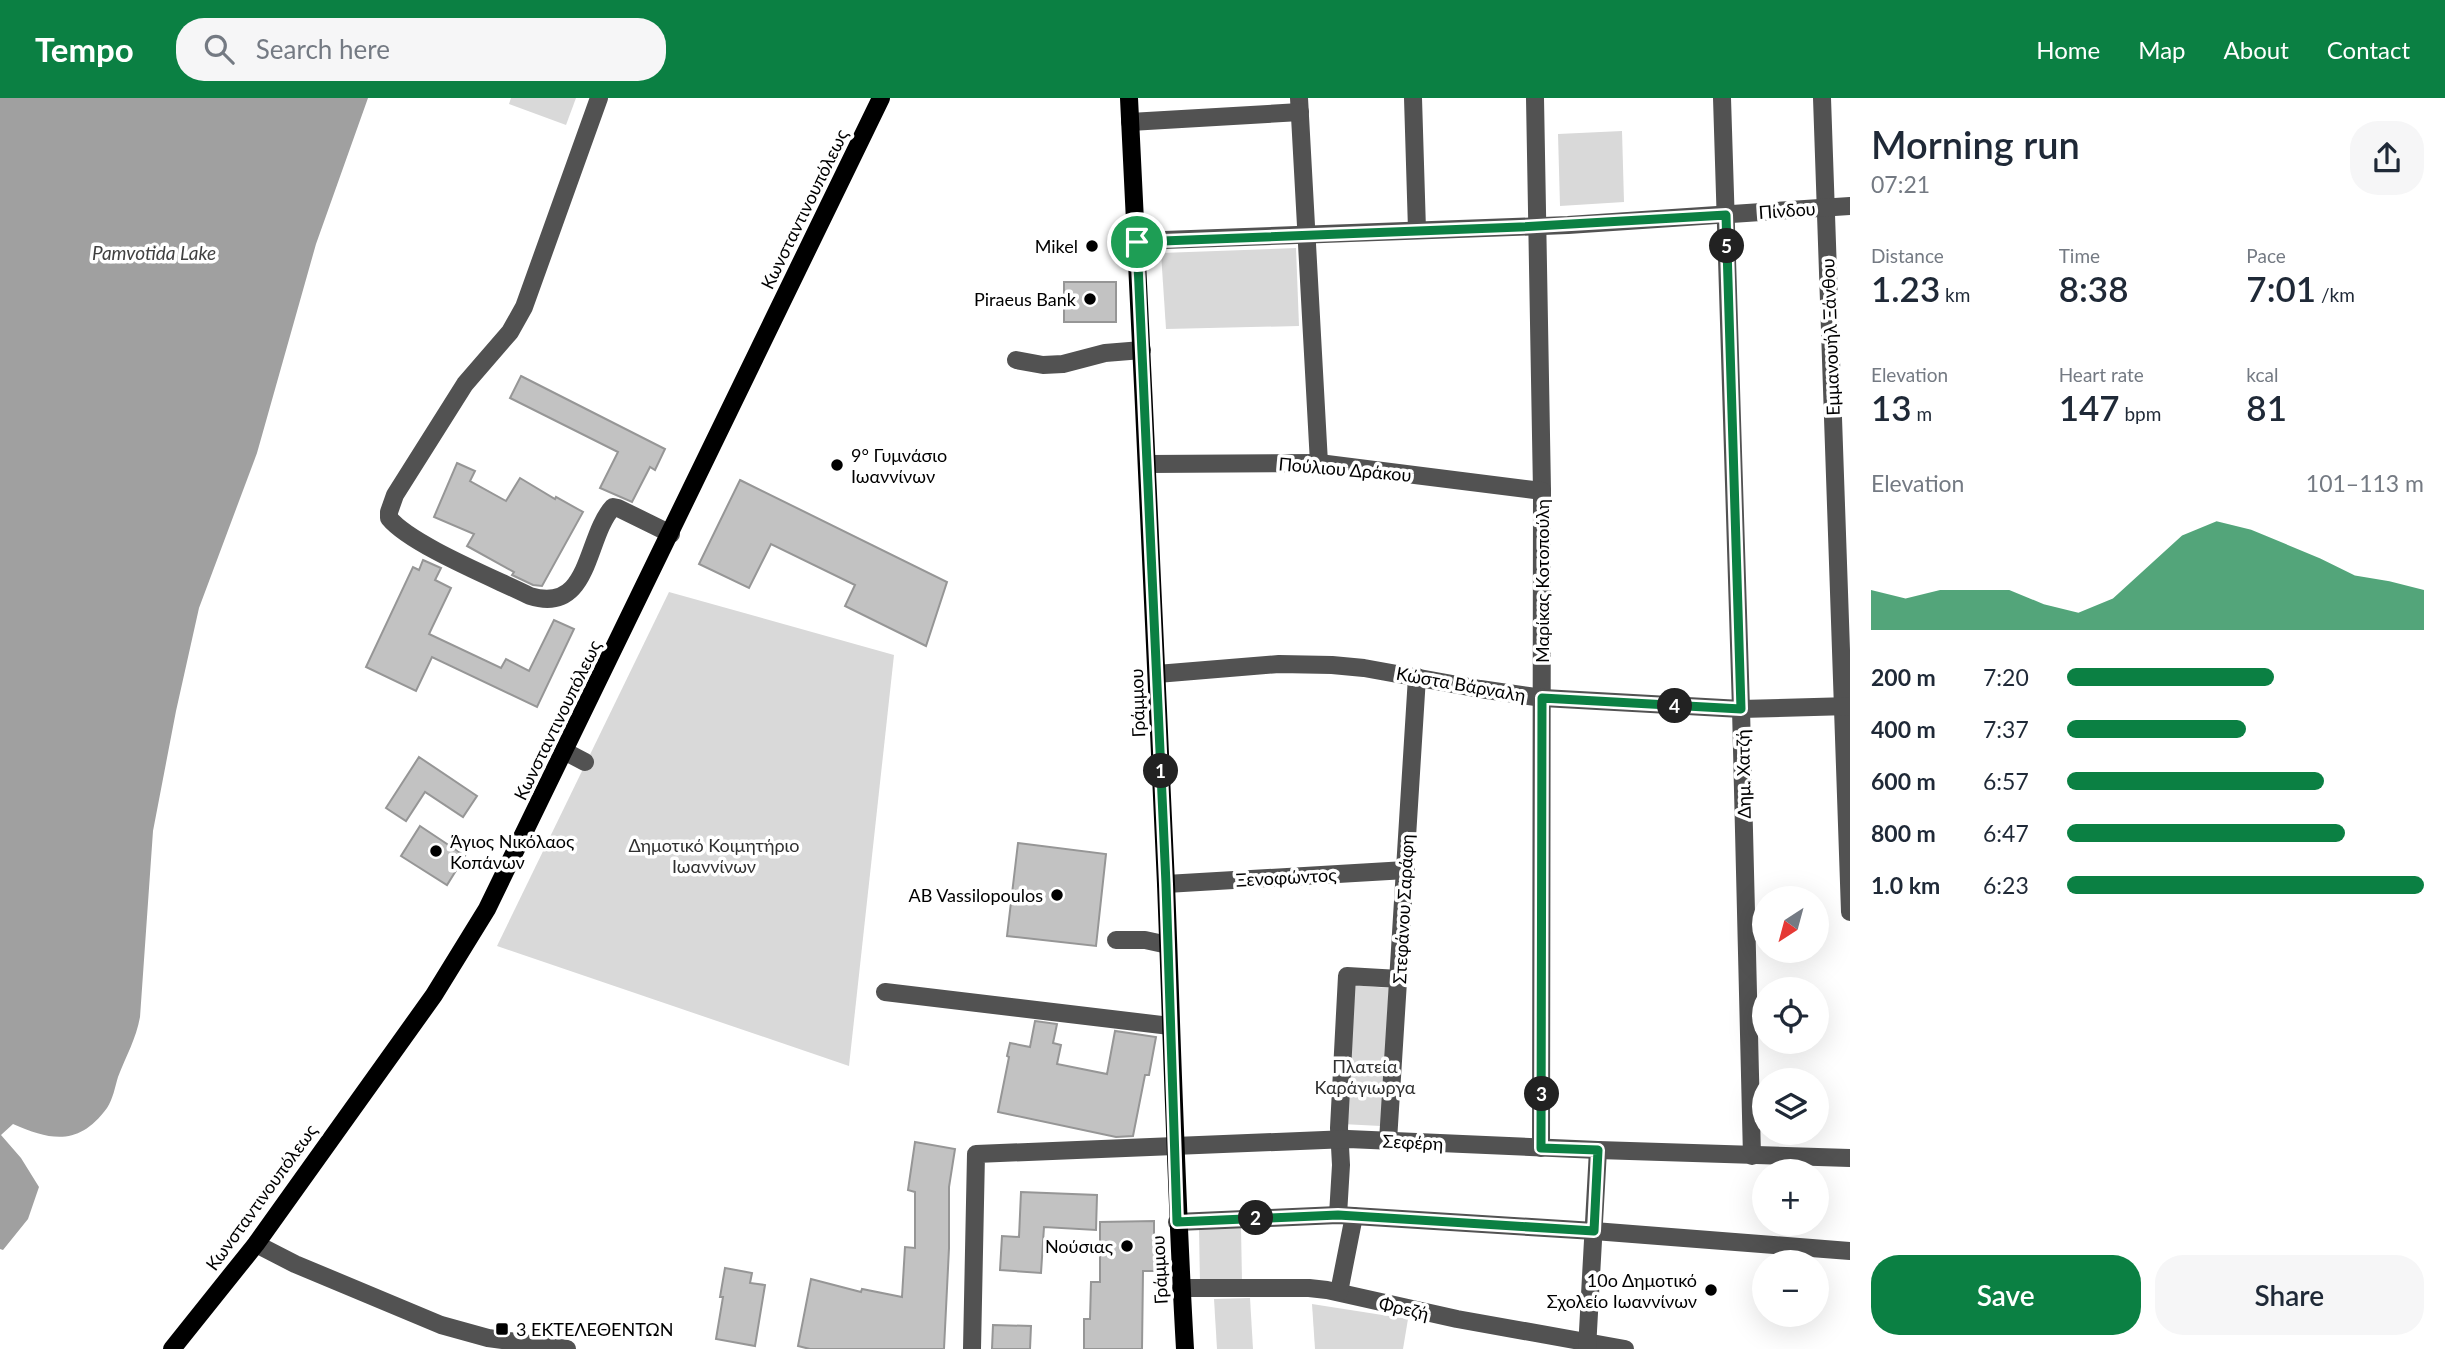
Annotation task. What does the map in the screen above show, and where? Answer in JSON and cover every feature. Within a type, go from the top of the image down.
[{"type":"main road","name":"Κωνσταντινουπόλεως","points":[[172,1349],[256,1244],[434,995],[487,909],[881,98]]},
{"type":"main road","name":"Γράμμου","points":[[1129,98],[1148,464],[1177,1222],[1185,1349]]},
{"type":"street","points":[[599,98],[524,307],[510,332],[465,384],[396,495],[389,518],[406,534],[542,600],[559,598],[577,583],[613,507],[671,534]]},
{"type":"street","points":[[1413,98],[1416,230]]},
{"type":"street","name":"Μαρίκας Κοτοπούλη","points":[[1535,98],[1542,491],[1541,1148]]},
{"type":"street","name":"Δημ. Χατζή","points":[[1722,98],[1752,1156]]},
{"type":"street","name":"Εμμανουήλ Ξάνθου","points":[[1822,98],[1846,706],[1850,912]]},
{"type":"street","points":[[1130,122],[1300,105],[1319,463]]},
{"type":"street","name":"Πίνδου","points":[[1137,242],[1538,226],[1850,206]]},
{"type":"street","points":[[1016,360],[1043,365],[1063,364],[1105,353],[1142,350]]},
{"type":"street","name":"Πούλιου Δράκου","points":[[1148,464],[1319,463],[1542,491]]},
{"type":"street","name":"Κώστα Βάρναλη","points":[[1157,674],[1305,664],[1355,666],[1542,698],[1741,709],[1846,706]]},
{"type":"street","name":"Στεφάνου Σαράφη","points":[[1388,1141],[1417,677]]},
{"type":"street","points":[[564,751],[585,762]]},
{"type":"street","name":"Ξενοφώντος","points":[[1166,884],[1406,870]]},
{"type":"street","points":[[1116,940],[1145,940],[1167,945]]},
{"type":"street","points":[[1339,1292],[1346,1216],[1339,1139],[1347,976],[1399,979]]},
{"type":"street","points":[[886,992],[1170,1026]]},
{"type":"street","name":"Σεφέρη","points":[[972,1349],[976,1154],[1339,1139],[1850,1158]]},
{"type":"street","points":[[1587,1346],[1598,1150]]},
{"type":"street","points":[[1177,1222],[1346,1216],[1594,1231],[1850,1251]]},
{"type":"street","points":[[256,1244],[295,1264],[441,1325],[488,1338],[537,1347],[567,1349]]},
{"type":"street","name":"Φρεζή","points":[[1181,1288],[1309,1288],[1339,1292],[1419,1312],[1587,1346],[1625,1349]]},
{"type":"green space","points":[[511,98],[576,98],[566,125],[509,104]]},
{"type":"green space","points":[[1622,131],[1624,202],[1560,206],[1558,134]]},
{"type":"green space","points":[[1296,248],[1299,326],[1166,329],[1161,253]]},
{"type":"green space","name":"Δημοτικό Κοιμητήριο Ιωαννίνων","points":[[669,592],[894,655],[849,1066],[497,946]]},
{"type":"green space","name":"Πλατεία Καράγιωργα","points":[[1351,985],[1389,988],[1381,1126],[1342,1124]]},
{"type":"green space","points":[[1241,1228],[1242,1281],[1200,1282],[1199,1229]]},
{"type":"green space","points":[[1250,1298],[1253,1349],[1217,1349],[1214,1299]]},
{"type":"green space","points":[[1312,1304],[1408,1319],[1403,1349],[1315,1349]]},
{"type":"water","name":"Pamvotida Lake","points":[[0,98],[368,98],[316,244],[257,453],[199,608],[153,831],[140,1017],[136,1033],[107,1108],[86,1129],[64,1137],[40,1134],[13,1124],[1,1135],[21,1158],[39,1187],[28,1219],[3,1250],[0,1249]]},
{"type":"building","name":"Piraeus Bank","points":[[1064,282],[1116,282],[1116,322],[1064,322]]},
{"type":"building","points":[[521,376],[665,449],[655,470],[650,467],[632,502],[600,488],[618,452],[510,398]]},
{"type":"building","points":[[457,463],[475,471],[470,481],[506,501],[520,478],[583,512],[542,586],[533,585],[512,575],[514,572],[467,546],[474,534],[434,517]]},
{"type":"building","points":[[740,480],[947,582],[926,646],[845,606],[855,585],[771,544],[749,588],[699,564]]},
{"type":"building","points":[[423,560],[441,568],[435,580],[451,588],[429,634],[501,668],[506,659],[529,671],[554,620],[574,629],[537,707],[432,657],[416,691],[366,667],[413,567],[419,570]]},
{"type":"building","points":[[419,757],[477,796],[463,817],[425,792],[406,821],[386,808]]},
{"type":"building","points":[[420,826],[465,856],[447,885],[401,856]]},
{"type":"building","name":"AB Vassilopoulos","points":[[1018,843],[1106,854],[1096,946],[1007,936]]},
{"type":"building","points":[[1035,1021],[1057,1024],[1053,1043],[1061,1045],[1057,1064],[1107,1074],[1115,1031],[1156,1037],[1149,1075],[1145,1075],[1133,1136],[1116,1137],[998,1112],[1010,1043],[1030,1047]]},
{"type":"building","points":[[915,1142],[955,1149],[949,1187],[944,1349],[810,1349],[798,1346],[811,1279],[861,1292],[862,1289],[902,1297],[905,1247],[915,1248],[915,1192],[908,1190]]},
{"type":"building","points":[[1021,1192],[1097,1195],[1096,1230],[1044,1227],[1041,1273],[1000,1270],[1002,1236],[1019,1237]]},
{"type":"building","points":[[1154,1221],[1154,1271],[1143,1271],[1142,1349],[1084,1349],[1084,1319],[1090,1319],[1091,1282],[1100,1282],[1100,1222]]},
{"type":"building","points":[[725,1268],[752,1273],[750,1283],[765,1285],[755,1346],[716,1339]]},
{"type":"building","points":[[993,1325],[1031,1326],[1030,1349],[992,1349]]},
{"type":"place","name":"Mikel","points":[[1092,246]]},
{"type":"place","name":"Piraeus Bank","points":[[1090,299]]},
{"type":"place","name":"9° Γυμνάσιο Ιωαννίνων","points":[[837,465]]},
{"type":"place","name":"Άγιος Νικόλαος Κοπάνων","points":[[436,851]]},
{"type":"place","name":"AB Vassilopoulos","points":[[1057,895]]},
{"type":"place","name":"Νούσιας","points":[[1127,1246]]},
{"type":"place","name":"10ο Δημοτικό Σχολείο Ιωαννίνων","points":[[1711,1290]]},
{"type":"place","name":"3 ΕΚΤΕΛΕΘΕΝΤΩΝ","points":[[502,1329]]},
{"type":"route","points":[[1726,215],[1741,709],[1542,698],[1541,1148],[1598,1150],[1594,1231],[1338,1215],[1177,1222],[1166,884],[1137,242],[1520,227],[1726,215]]}]
